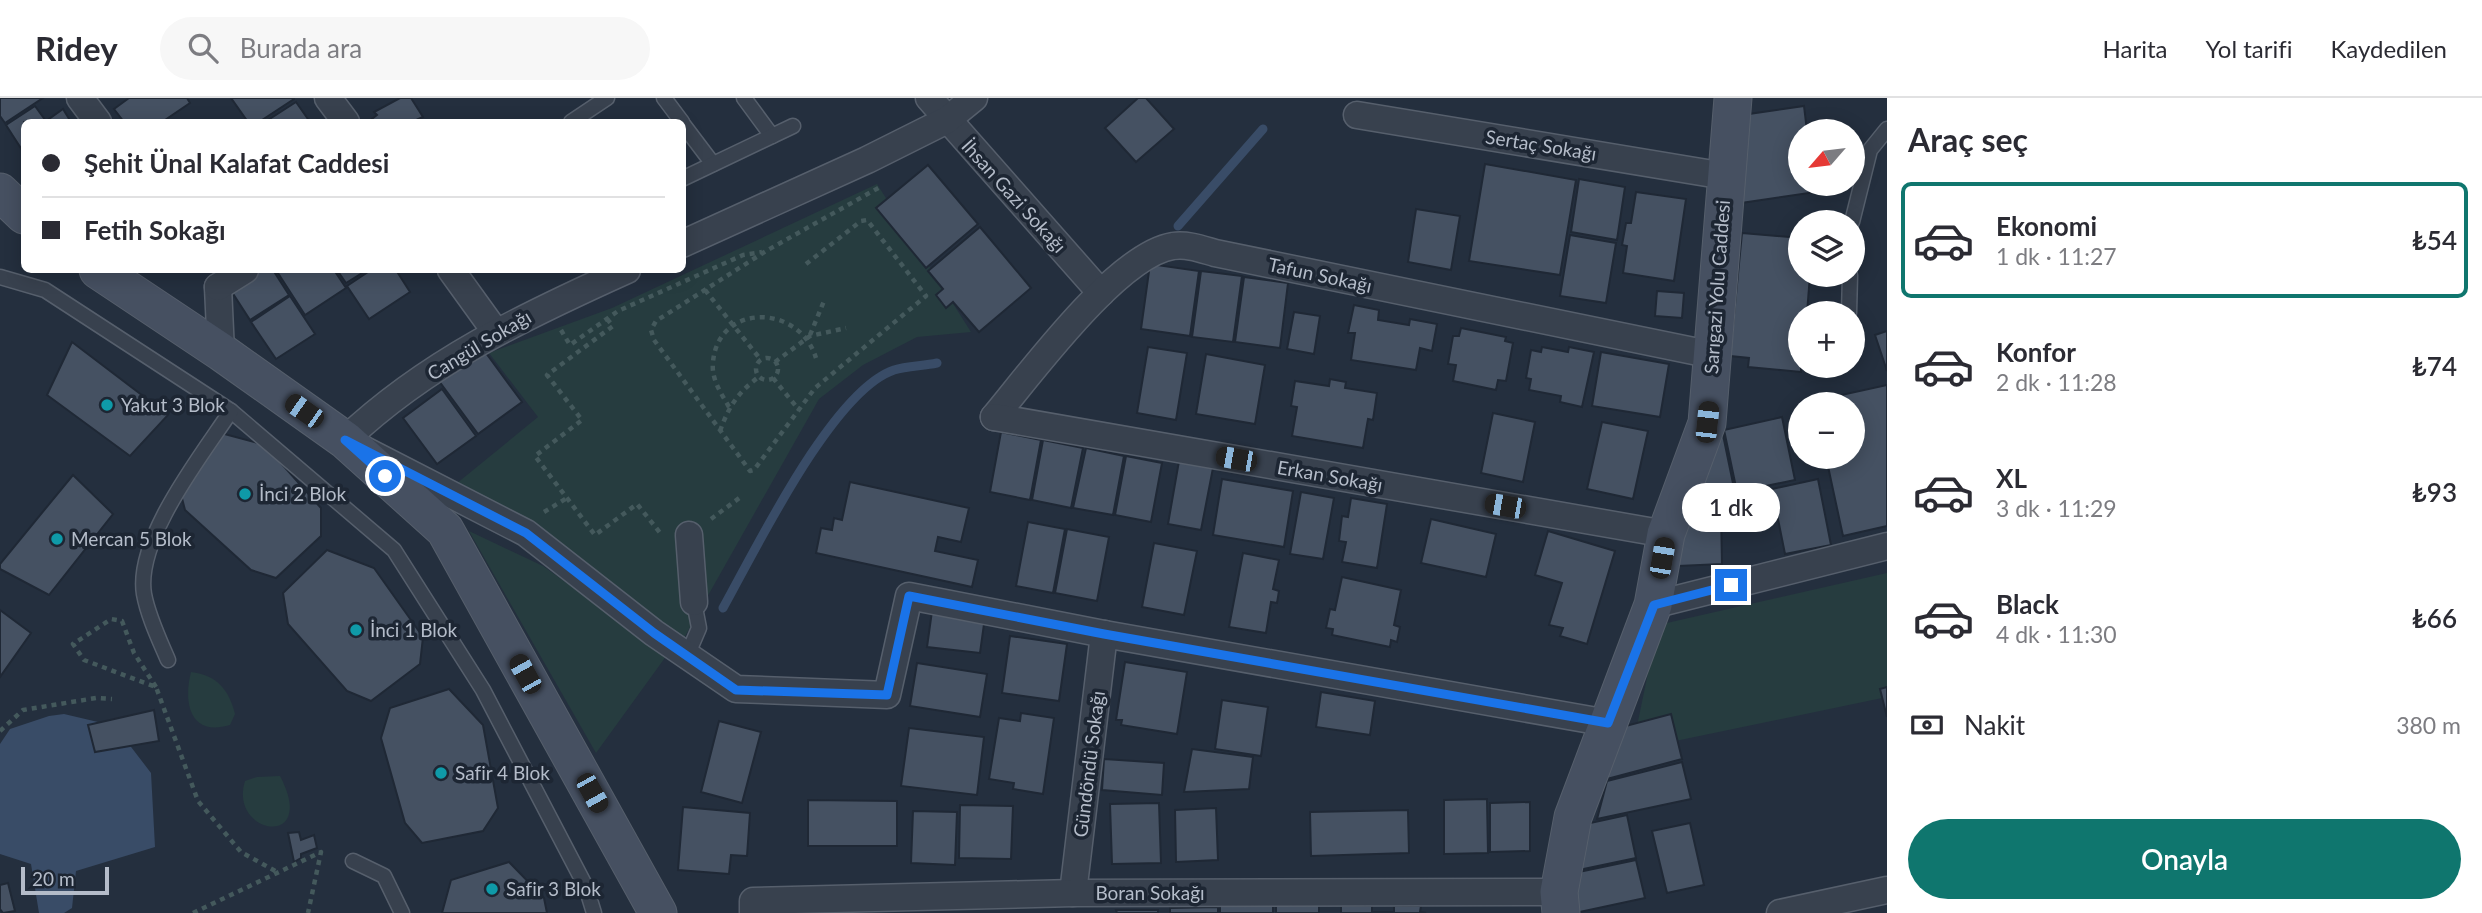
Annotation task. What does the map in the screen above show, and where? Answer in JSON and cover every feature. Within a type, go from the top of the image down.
[{"type":"street","points":[[80,98],[96,119]]},
{"type":"street","points":[[328,98],[344,119]]},
{"type":"street","name":"İhsan Gazi Sokağı","points":[[929,98],[1101,293]]},
{"type":"street","points":[[686,242],[867,160],[947,120],[974,98]]},
{"type":"street","name":"Sarıgazi Yolu Caddesi","points":[[1560,902],[1573,817],[1654,605],[1666,534],[1707,422],[1733,98]]},
{"type":"street","name":"Sertaç Sokağı","points":[[1357,115],[1725,176]]},
{"type":"street","points":[[0,192],[21,212]]},
{"type":"street","name":"Tafun Sokağı","points":[[994,417],[1101,293],[1153,253],[1172,246],[1194,246],[1215,253],[1713,355]]},
{"type":"street","points":[[102,273],[221,352],[345,440],[446,530],[658,913]]},
{"type":"street","points":[[221,352],[212,278],[233,273]]},
{"type":"street","points":[[454,273],[495,331]]},
{"type":"street","name":"Cangül Sokağı","points":[[345,440],[383,404],[495,331],[620,273]]},
{"type":"street","name":"Erkan Sokağı","points":[[994,417],[1666,534]]},
{"type":"street","points":[[345,440],[526,533],[687,656],[736,690],[887,695],[909,596],[1104,634],[1608,723]]},
{"type":"street","points":[[689,535],[694,602]]},
{"type":"street","points":[[1654,605],[1887,546]]},
{"type":"street","name":"Gündöndü Sokağı","points":[[1073,894],[1104,634]]},
{"type":"street","points":[[1780,913],[1887,890]]},
{"type":"street","name":"Boran Sokağı","points":[[753,913],[753,901],[1073,894],[1560,902]]},
{"type":"lane","points":[[576,119],[607,98]]},
{"type":"lane","points":[[664,98],[679,119]]},
{"type":"lane","points":[[744,98],[772,136]]},
{"type":"lane","points":[[591,109],[598,119]]},
{"type":"lane","points":[[686,177],[793,126]]},
{"type":"lane","points":[[686,128],[713,164]]},
{"type":"lane","points":[[1855,210],[1870,150],[1887,129]]},
{"type":"lane","points":[[0,277],[45,290],[231,411],[394,550],[483,690],[586,887],[594,913]]},
{"type":"lane","points":[[168,660],[144,591],[149,549],[167,510],[231,411]]},
{"type":"lane","points":[[687,656],[699,628],[694,602]]},
{"type":"lane","points":[[353,861],[384,876],[402,913]]},
{"type":"path","points":[[806,264],[861,220],[867,220],[926,296],[815,388],[754,470],[750,471],[654,340],[650,330],[656,321],[766,251],[883,185],[867,160]]},
{"type":"path","points":[[546,306],[570,345],[607,319],[743,255],[766,251]]},
{"type":"path","points":[[705,290],[761,360]]},
{"type":"path","points":[[809,337],[824,300]]},
{"type":"path","points":[[729,407],[716,383],[713,363],[718,344],[734,326],[761,317],[779,317],[809,337],[816,358]]},
{"type":"path","points":[[607,319],[613,327],[564,366],[547,375],[582,420],[535,456],[595,535],[638,504],[672,547],[742,496]]},
{"type":"path","points":[[775,362],[809,337],[846,328]]},
{"type":"path","points":[[768,358],[775,362],[778,370],[773,378],[766,380],[760,376],[757,370],[761,360],[768,358]]},
{"type":"path","points":[[720,431],[729,407],[741,390],[760,376]]},
{"type":"path","points":[[773,378],[799,410]]},
{"type":"path","points":[[156,687],[84,660],[74,644],[111,618],[122,621],[134,653],[156,687],[198,801],[241,852],[277,872]]},
{"type":"path","points":[[0,731],[23,710],[96,698],[112,699]]},
{"type":"path","points":[[193,913],[321,852],[307,913]]},
{"type":"green space","points":[[877,184],[971,332],[917,337],[863,365],[819,399],[684,638],[456,484],[538,417],[489,353],[612,308]]},
{"type":"green space","points":[[469,531],[543,566],[667,655],[596,753]]},
{"type":"green space","points":[[1887,573],[1887,697],[1632,750],[1658,625]]},
{"type":"green space","points":[[191,672],[208,676],[225,691],[235,714],[230,725],[206,726],[192,715],[188,695]]},
{"type":"green space","points":[[280,776],[289,800],[289,816],[282,824],[271,826],[259,823],[249,813],[243,799],[245,781],[257,777]]},
{"type":"water","points":[[64,714],[115,726],[151,773],[155,847],[76,871],[72,908],[64,913],[39,913],[31,864],[0,854],[0,744],[10,729]]},
{"type":"building","points":[[0,98],[43,98],[5,123],[0,116]]},
{"type":"building","points":[[129,98],[187,98],[190,103],[166,119],[122,119],[114,109]]},
{"type":"building","points":[[231,98],[294,98],[264,119],[246,119]]},
{"type":"building","points":[[400,98],[411,98],[423,117],[372,119],[377,115],[374,112]]},
{"type":"building","points":[[1138,98],[1146,98],[1174,129],[1136,162],[1105,128]]},
{"type":"building","points":[[296,102],[308,119],[270,119]]},
{"type":"building","points":[[35,106],[45,119],[21,119],[21,148],[6,125]]},
{"type":"building","points":[[1804,106],[1806,119],[1788,119],[1789,196],[1741,203],[1749,114]]},
{"type":"building","points":[[63,109],[69,119],[49,119]]},
{"type":"building","points":[[1485,164],[1576,180],[1560,275],[1469,261]]},
{"type":"building","points":[[928,165],[978,224],[926,268],[876,208]]},
{"type":"building","points":[[1579,179],[1625,187],[1617,240],[1571,232]]},
{"type":"building","points":[[1636,192],[1686,199],[1674,281],[1623,273],[1627,246],[1622,245],[1626,223],[1631,223]]},
{"type":"building","points":[[1416,209],[1460,216],[1451,270],[1408,262]]},
{"type":"building","points":[[980,227],[1031,288],[979,332],[953,302],[946,308],[936,295],[943,289],[928,271]]},
{"type":"building","points":[[1742,233],[1788,237],[1788,287],[1809,287],[1808,301],[1788,301],[1788,371],[1748,367],[1749,358],[1730,356]]},
{"type":"building","points":[[1570,235],[1616,243],[1606,303],[1560,296]]},
{"type":"building","points":[[1150,264],[1199,271],[1190,336],[1141,329]]},
{"type":"building","points":[[1201,271],[1242,276],[1233,342],[1192,337]]},
{"type":"building","points":[[255,273],[275,273],[289,295],[250,320],[230,289]]},
{"type":"building","points":[[278,273],[336,273],[346,288],[305,315]]},
{"type":"building","points":[[339,273],[362,273],[346,283]]},
{"type":"building","points":[[366,273],[398,273],[410,292],[369,319],[347,286]]},
{"type":"building","points":[[1244,277],[1288,283],[1280,348],[1235,342]]},
{"type":"building","points":[[1657,291],[1684,293],[1682,318],[1655,316]]},
{"type":"building","points":[[290,296],[315,334],[276,359],[251,322]]},
{"type":"building","points":[[1354,305],[1379,310],[1378,320],[1409,325],[1410,319],[1437,324],[1432,351],[1420,348],[1416,370],[1351,360],[1355,333],[1348,333]]},
{"type":"building","points":[[1294,312],[1320,316],[1314,354],[1287,349]]},
{"type":"building","points":[[1461,328],[1506,337],[1505,341],[1513,343],[1506,381],[1498,380],[1496,390],[1453,381],[1456,365],[1448,364],[1453,336],[1459,336]]},
{"type":"building","points":[[1887,331],[1887,371],[1875,335]]},
{"type":"building","name":"Yakut 3 Blok","points":[[72,342],[168,415],[130,456],[47,395]]},
{"type":"building","points":[[1148,347],[1187,353],[1176,420],[1137,413]]},
{"type":"building","points":[[1542,347],[1568,352],[1569,347],[1594,352],[1582,407],[1560,402],[1561,396],[1529,390],[1531,379],[1526,378],[1531,350],[1541,352]]},
{"type":"building","points":[[483,349],[522,402],[478,434],[439,381]]},
{"type":"building","points":[[1601,352],[1669,364],[1660,417],[1592,406]]},
{"type":"building","points":[[1206,354],[1265,365],[1255,424],[1196,414]]},
{"type":"building","points":[[1330,379],[1346,382],[1345,388],[1377,393],[1373,420],[1368,419],[1363,448],[1292,436],[1297,407],[1291,406],[1295,381],[1329,386]]},
{"type":"building","points":[[1887,385],[1887,526],[1843,536],[1829,469],[1865,469],[1865,392],[1855,392]]},
{"type":"building","points":[[442,389],[476,436],[437,464],[403,418]]},
{"type":"building","points":[[1493,413],[1535,422],[1523,482],[1481,473]]},
{"type":"building","points":[[1782,417],[1788,446],[1788,469],[1793,469],[1795,480],[1737,492],[1724,430]]},
{"type":"building","points":[[1602,422],[1648,431],[1633,499],[1587,489]]},
{"type":"building","points":[[1722,430],[1735,493],[1687,502]]},
{"type":"building","name":"İnci 2 Blok","points":[[217,432],[265,445],[321,508],[321,536],[276,578],[251,570],[185,510],[177,479]]},
{"type":"building","points":[[1001,432],[1041,440],[1030,500],[990,492]]},
{"type":"building","points":[[1043,440],[1083,448],[1071,508],[1032,500]]},
{"type":"building","points":[[1086,448],[1124,456],[1113,515],[1073,508]]},
{"type":"building","points":[[1126,456],[1162,463],[1151,522],[1115,515]]},
{"type":"building","points":[[1179,461],[1213,468],[1201,530],[1168,524]]},
{"type":"building","name":"Mercan 5 Blok","points":[[73,475],[113,514],[49,595],[0,569],[0,564]]},
{"type":"building","points":[[1222,479],[1293,491],[1284,547],[1213,535]]},
{"type":"building","points":[[1818,479],[1831,545],[1785,554],[1772,489]]},
{"type":"building","points":[[850,482],[969,508],[961,542],[938,537],[935,551],[978,560],[972,587],[816,553],[821,528],[832,530],[834,518],[842,520]]},
{"type":"building","points":[[1301,492],[1334,498],[1323,559],[1290,554]]},
{"type":"building","points":[[1351,498],[1387,504],[1377,568],[1342,562],[1346,542],[1339,541],[1342,516],[1348,517]]},
{"type":"building","points":[[1721,511],[1722,564],[1678,566],[1677,512]]},
{"type":"building","points":[[1431,519],[1496,534],[1486,577],[1421,563]]},
{"type":"building","points":[[1028,522],[1065,529],[1053,593],[1016,586]]},
{"type":"building","points":[[1067,529],[1109,537],[1097,601],[1055,593]]},
{"type":"building","points":[[1548,531],[1615,551],[1587,644],[1560,636],[1563,628],[1549,625],[1562,583],[1535,575]]},
{"type":"building","points":[[1154,543],[1197,551],[1184,615],[1142,607]]},
{"type":"building","name":"İnci 1 Blok","points":[[327,550],[374,568],[423,637],[420,664],[371,701],[347,691],[288,624],[283,593]]},
{"type":"building","points":[[1243,553],[1279,560],[1273,589],[1279,591],[1277,603],[1271,602],[1266,633],[1229,627]]},
{"type":"building","points":[[1342,577],[1401,590],[1394,625],[1400,627],[1397,642],[1391,640],[1390,647],[1332,635],[1333,629],[1326,628],[1330,609],[1335,610]]},
{"type":"building","points":[[0,610],[31,633],[0,677]]},
{"type":"building","points":[[932,611],[985,617],[980,653],[927,647]]},
{"type":"building","points":[[1010,636],[1067,644],[1059,701],[1002,693]]},
{"type":"building","points":[[1125,662],[1187,672],[1177,734],[1121,725],[1122,720],[1116,720]]},
{"type":"building","points":[[917,663],[987,674],[980,717],[910,706]]},
{"type":"building","points":[[1887,687],[1887,717],[1880,689]]},
{"type":"building","name":"Safir 4 Blok","points":[[449,689],[483,725],[498,808],[483,831],[422,843],[405,823],[381,738],[390,708]]},
{"type":"building","points":[[1321,692],[1375,701],[1370,735],[1316,727]]},
{"type":"building","points":[[1222,700],[1268,707],[1261,756],[1215,749]]},
{"type":"building","points":[[154,710],[159,741],[95,752],[88,725]]},
{"type":"building","points":[[1021,713],[1054,718],[1043,794],[1013,789],[1014,783],[989,779],[999,718],[1020,721]]},
{"type":"building","points":[[1671,714],[1682,759],[1607,779],[1618,728]]},
{"type":"building","points":[[719,721],[761,732],[742,803],[701,792]]},
{"type":"building","points":[[909,728],[984,737],[977,795],[901,786]]},
{"type":"building","points":[[1192,749],[1253,757],[1249,789],[1184,792]]},
{"type":"building","points":[[1104,759],[1164,763],[1162,795],[1102,790]]},
{"type":"building","points":[[1682,762],[1691,799],[1597,819],[1607,781]]},
{"type":"building","points":[[1487,799],[1488,853],[1444,854],[1444,800]]},
{"type":"building","points":[[808,800],[897,801],[897,846],[808,846]]},
{"type":"building","points":[[1530,802],[1530,851],[1490,852],[1490,803]]},
{"type":"building","points":[[1159,803],[1161,863],[1112,864],[1110,804]]},
{"type":"building","points":[[960,805],[1013,806],[1011,859],[959,858]]},
{"type":"building","points":[[683,807],[750,813],[747,856],[731,855],[729,874],[678,870]]},
{"type":"building","points":[[1216,808],[1218,860],[1176,862],[1175,810]]},
{"type":"building","points":[[1408,810],[1409,853],[1311,856],[1310,812]]},
{"type":"building","points":[[913,811],[957,812],[955,865],[911,863]]},
{"type":"building","points":[[1627,815],[1636,858],[1574,871],[1581,825]]},
{"type":"building","points":[[1690,823],[1704,885],[1667,893],[1652,831]]},
{"type":"building","points":[[299,832],[301,840],[314,835],[317,848],[301,854],[301,858],[294,862],[288,833]]},
{"type":"building","points":[[1636,860],[1645,898],[1575,913],[1574,873]]},
{"type":"building","name":"Safir 3 Blok","points":[[509,862],[544,898],[547,913],[442,913],[451,880]]},
{"type":"building","points":[[8,883],[15,911],[3,913],[0,909],[0,885]]},
{"type":"building","points":[[1319,894],[1319,913],[1276,913],[1276,895]]},
{"type":"building","points":[[1273,901],[1273,913],[1220,913],[1220,902]]},
{"type":"building","points":[[1341,906],[1372,906],[1372,912],[1394,912],[1394,906],[1421,906],[1420,912],[1426,913],[1341,913]]},
{"type":"building","points":[[1218,907],[1218,913],[1170,913],[1170,908]]},
{"type":"building","points":[[1116,910],[1158,910],[1158,913],[1117,913]]},
{"type":"waterway","points":[[1178,226],[1263,129]]},
{"type":"waterway","points":[[723,608],[797,475],[846,408],[870,384],[894,370],[937,363]]},
{"type":"place","name":"Yakut 3 Blok","points":[[107,405]]},
{"type":"place","name":"İnci 2 Blok","points":[[245,494]]},
{"type":"place","name":"Mercan 5 Blok","points":[[57,539]]},
{"type":"place","name":"İnci 1 Blok","points":[[356,630]]},
{"type":"place","name":"Safir 4 Blok","points":[[441,773]]},
{"type":"place","name":"Safir 3 Blok","points":[[492,889]]},
{"type":"route","points":[[385,476],[345,440],[526,533],[654,633],[736,690],[887,695],[909,596],[1104,634],[1608,723],[1654,605],[1731,585]]}]
